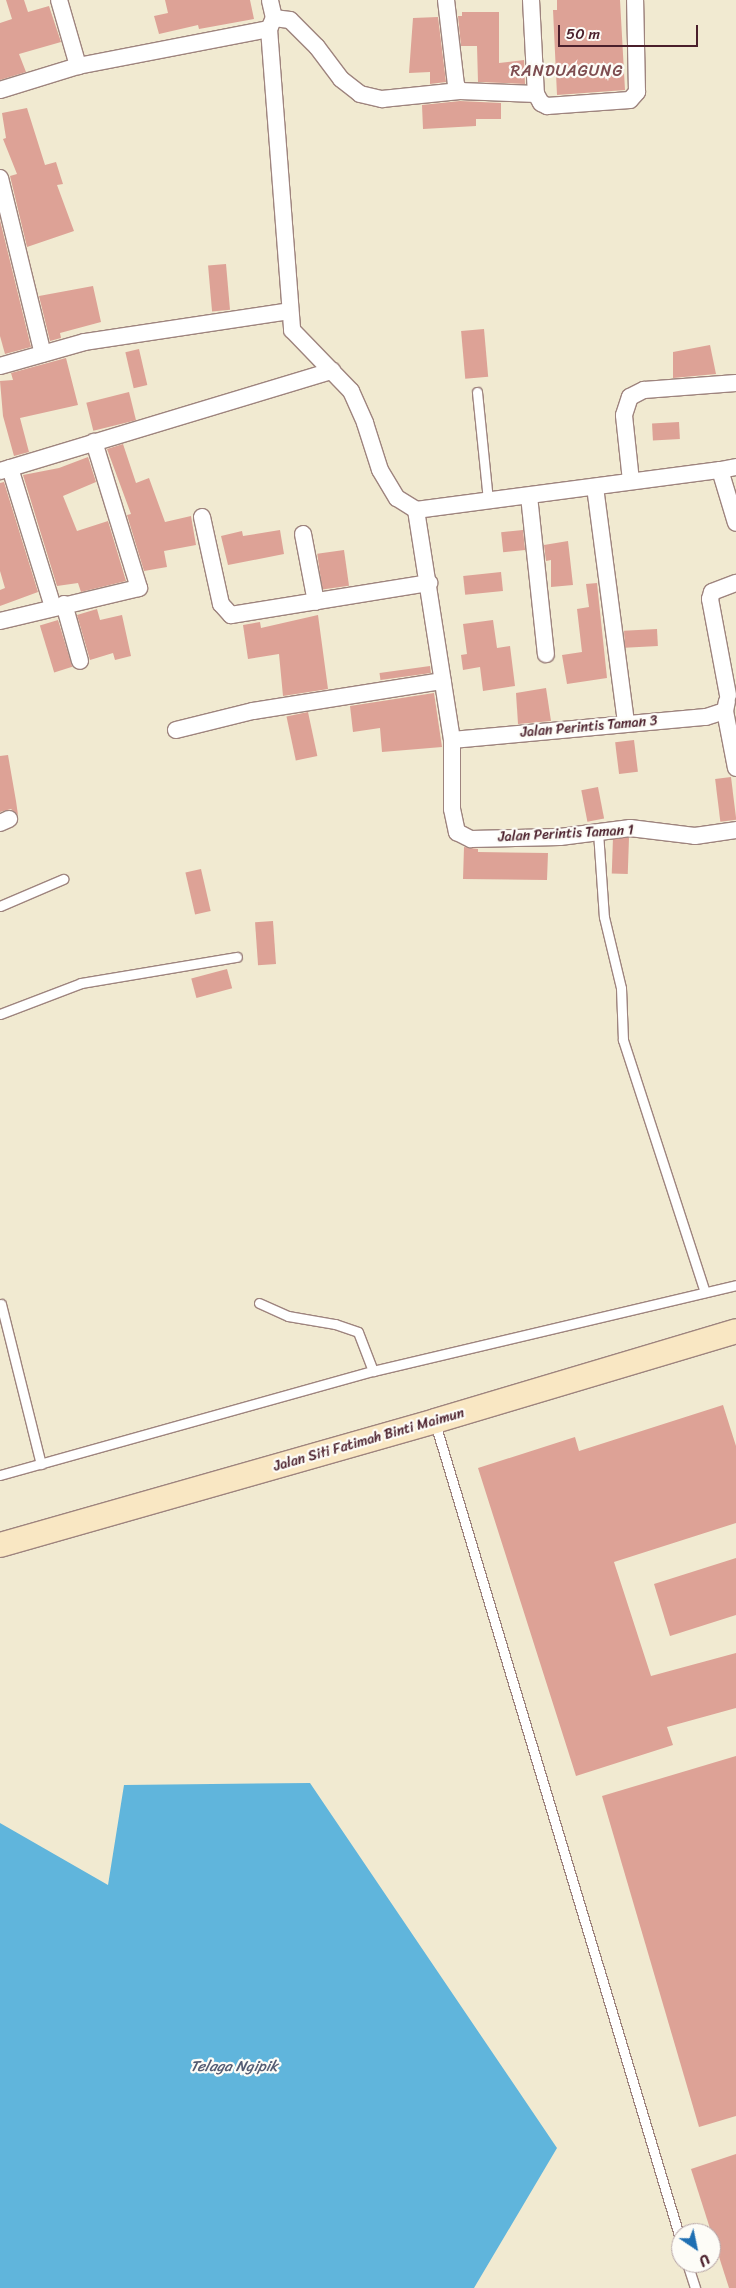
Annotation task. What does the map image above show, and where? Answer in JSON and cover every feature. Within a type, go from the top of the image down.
[{"type":"street","points":[[59,0],[78,66]]},
{"type":"street","points":[[270,0],[280,182],[288,244],[292,330],[351,391],[366,423],[380,470],[398,498],[416,510],[728,468],[736,522]]},
{"type":"street","points":[[446,0],[456,85],[460,91]]},
{"type":"street","points":[[532,0],[536,94],[541,103],[547,106],[630,100],[637,92],[634,0]]},
{"type":"street","points":[[0,90],[78,66],[290,20],[318,47],[341,79],[360,94],[382,99],[460,91],[536,94]]},
{"type":"street","points":[[0,178],[6,225],[43,354]]},
{"type":"street","points":[[0,366],[84,342],[290,311]]},
{"type":"street","points":[[80,661],[5,470],[332,371]]},
{"type":"street","points":[[631,481],[624,415],[630,397],[644,390],[736,383]]},
{"type":"street","points":[[0,621],[139,588],[94,442]]},
{"type":"street","points":[[595,487],[626,723]]},
{"type":"street","points":[[529,496],[546,654]]},
{"type":"street","points":[[416,510],[429,583],[452,740]]},
{"type":"street","points":[[202,517],[221,604],[231,615],[429,583]]},
{"type":"street","points":[[303,534],[316,602]]},
{"type":"street","points":[[736,582],[712,592],[710,599],[732,694],[725,711],[736,768]]},
{"type":"street","points":[[176,730],[253,710],[444,681]]},
{"type":"street","name":"Jalan Perintis Taman 3","points":[[452,740],[706,717],[725,711]]},
{"type":"street","name":"Jalan Perintis Taman 1","points":[[452,740],[452,809],[457,832],[471,839],[560,837],[630,828],[695,836],[736,830]]},
{"type":"street","name":"Jalan Siti Fatimah Binti Maimun","points":[[0,1545],[435,1421],[736,1331]]},
{"type":"lane","points":[[477,392],[488,500]]},
{"type":"lane","points":[[598,832],[604,917],[621,988],[623,1040],[705,1292]]},
{"type":"lane","points":[[0,906],[62,879]]},
{"type":"lane","points":[[0,1014],[81,983],[237,957]]},
{"type":"lane","points":[[0,1475],[373,1371],[736,1285]]},
{"type":"lane","points":[[259,1303],[288,1316],[334,1324],[358,1332],[373,1371]]},
{"type":"lane","points":[[1,1304],[41,1464]]},
{"type":"lane","points":[[435,1421],[675,2223]]},
{"type":"lane","points":[[691,2273],[695,2288]]},
{"type":"water","name":"Telaga Ngipik","points":[[310,1783],[557,2148],[474,2288],[0,2288],[0,1823],[108,1885],[124,1785]]},
{"type":"building","points":[[6,0],[24,0],[28,12],[49,6],[61,42],[19,54],[26,72],[0,80],[0,23],[12,19]]},
{"type":"building","points":[[165,0],[250,0],[254,19],[199,29],[198,25],[159,34],[154,16],[168,13]]},
{"type":"building","points":[[557,0],[620,0],[625,90],[557,95],[553,10],[557,10]]},
{"type":"building","points":[[462,12],[499,12],[499,63],[524,60],[525,84],[478,82],[477,46],[461,46],[458,16],[462,16]]},
{"type":"building","points":[[438,17],[446,82],[430,84],[430,72],[409,73],[413,18]]},
{"type":"building","points":[[460,101],[501,103],[501,119],[476,119],[476,126],[423,129],[422,105]]},
{"type":"building","points":[[27,108],[45,165],[56,162],[63,184],[57,185],[74,231],[27,247],[10,176],[17,174],[3,139],[6,138],[2,113]]},
{"type":"building","points":[[0,220],[31,347],[5,354],[0,336]]},
{"type":"building","points":[[226,264],[230,310],[212,311],[208,266]]},
{"type":"building","points":[[93,286],[101,322],[60,333],[61,338],[50,341],[39,296]]},
{"type":"building","points":[[484,329],[488,377],[465,379],[461,331]]},
{"type":"building","points":[[710,345],[716,374],[673,378],[673,352]]},
{"type":"building","points":[[139,349],[147,385],[134,388],[125,352]]},
{"type":"building","points":[[66,358],[78,405],[20,418],[29,452],[14,456],[3,416],[0,381],[13,380],[11,373]]},
{"type":"building","points":[[129,392],[136,420],[93,431],[86,403]]},
{"type":"building","points":[[679,422],[680,439],[653,440],[652,423]]},
{"type":"building","points":[[123,444],[136,483],[149,478],[165,522],[191,516],[196,545],[164,551],[167,567],[144,571],[127,515],[131,514],[107,449]]},
{"type":"building","points":[[88,457],[96,482],[63,496],[77,531],[108,521],[126,581],[81,592],[78,583],[57,586],[23,475],[59,468]]},
{"type":"building","points":[[4,482],[38,592],[0,606],[0,590],[5,588],[0,571],[0,483]]},
{"type":"building","points":[[280,530],[284,554],[228,565],[221,536],[242,531],[243,536]]},
{"type":"building","points":[[523,530],[525,550],[503,552],[501,532]]},
{"type":"building","points":[[568,541],[573,585],[551,587],[551,560],[546,561],[544,545]]},
{"type":"building","points":[[344,550],[349,586],[322,589],[317,554]]},
{"type":"building","points":[[501,572],[503,591],[465,595],[463,576]]},
{"type":"building","points":[[597,583],[607,678],[567,684],[562,655],[582,652],[577,609],[589,607],[586,584]]},
{"type":"building","points":[[97,609],[100,620],[122,615],[131,656],[115,660],[113,653],[90,660],[77,615]]},
{"type":"building","points":[[318,615],[328,689],[283,696],[279,654],[248,659],[243,625],[260,622],[261,628]]},
{"type":"building","points":[[58,620],[72,667],[54,672],[40,626]]},
{"type":"building","points":[[493,620],[497,648],[510,646],[515,686],[483,691],[480,667],[463,670],[461,655],[467,654],[463,624]]},
{"type":"building","points":[[657,629],[658,646],[625,648],[624,631]]},
{"type":"building","points":[[430,666],[431,673],[380,680],[379,673]]},
{"type":"building","points":[[546,688],[551,721],[518,724],[516,693]]},
{"type":"building","points":[[434,693],[442,747],[382,752],[380,728],[353,732],[350,706]]},
{"type":"building","points":[[308,712],[317,756],[296,761],[286,717]]},
{"type":"building","points":[[634,740],[638,772],[619,774],[615,742]]},
{"type":"building","points":[[8,755],[18,815],[11,809],[0,812],[0,756]]},
{"type":"building","points":[[731,777],[736,820],[720,822],[715,779]]},
{"type":"building","points":[[598,787],[604,818],[587,822],[581,790]]},
{"type":"building","points":[[613,837],[629,838],[628,874],[612,873]]},
{"type":"building","points":[[464,847],[478,849],[478,852],[548,853],[547,880],[463,879]]},
{"type":"building","points":[[201,869],[211,911],[195,914],[185,873]]},
{"type":"building","points":[[273,921],[276,964],[258,965],[255,922]]},
{"type":"building","points":[[227,969],[232,988],[196,998],[191,979]]},
{"type":"building","points":[[723,1405],[736,1446],[736,1523],[614,1562],[651,1676],[736,1653],[736,1708],[667,1727],[673,1745],[576,1776],[478,1468],[575,1437],[579,1451]]},
{"type":"building","points":[[736,1558],[736,1615],[670,1636],[654,1584]]},
{"type":"building","points":[[736,1756],[736,2116],[699,2127],[602,1796]]},
{"type":"building","points":[[736,2154],[736,2288],[729,2288],[721,2263],[721,2223],[708,2223],[691,2169]]},
{"type":"district","name":"RANDUAGUNG","points":[[567,71]]}]
